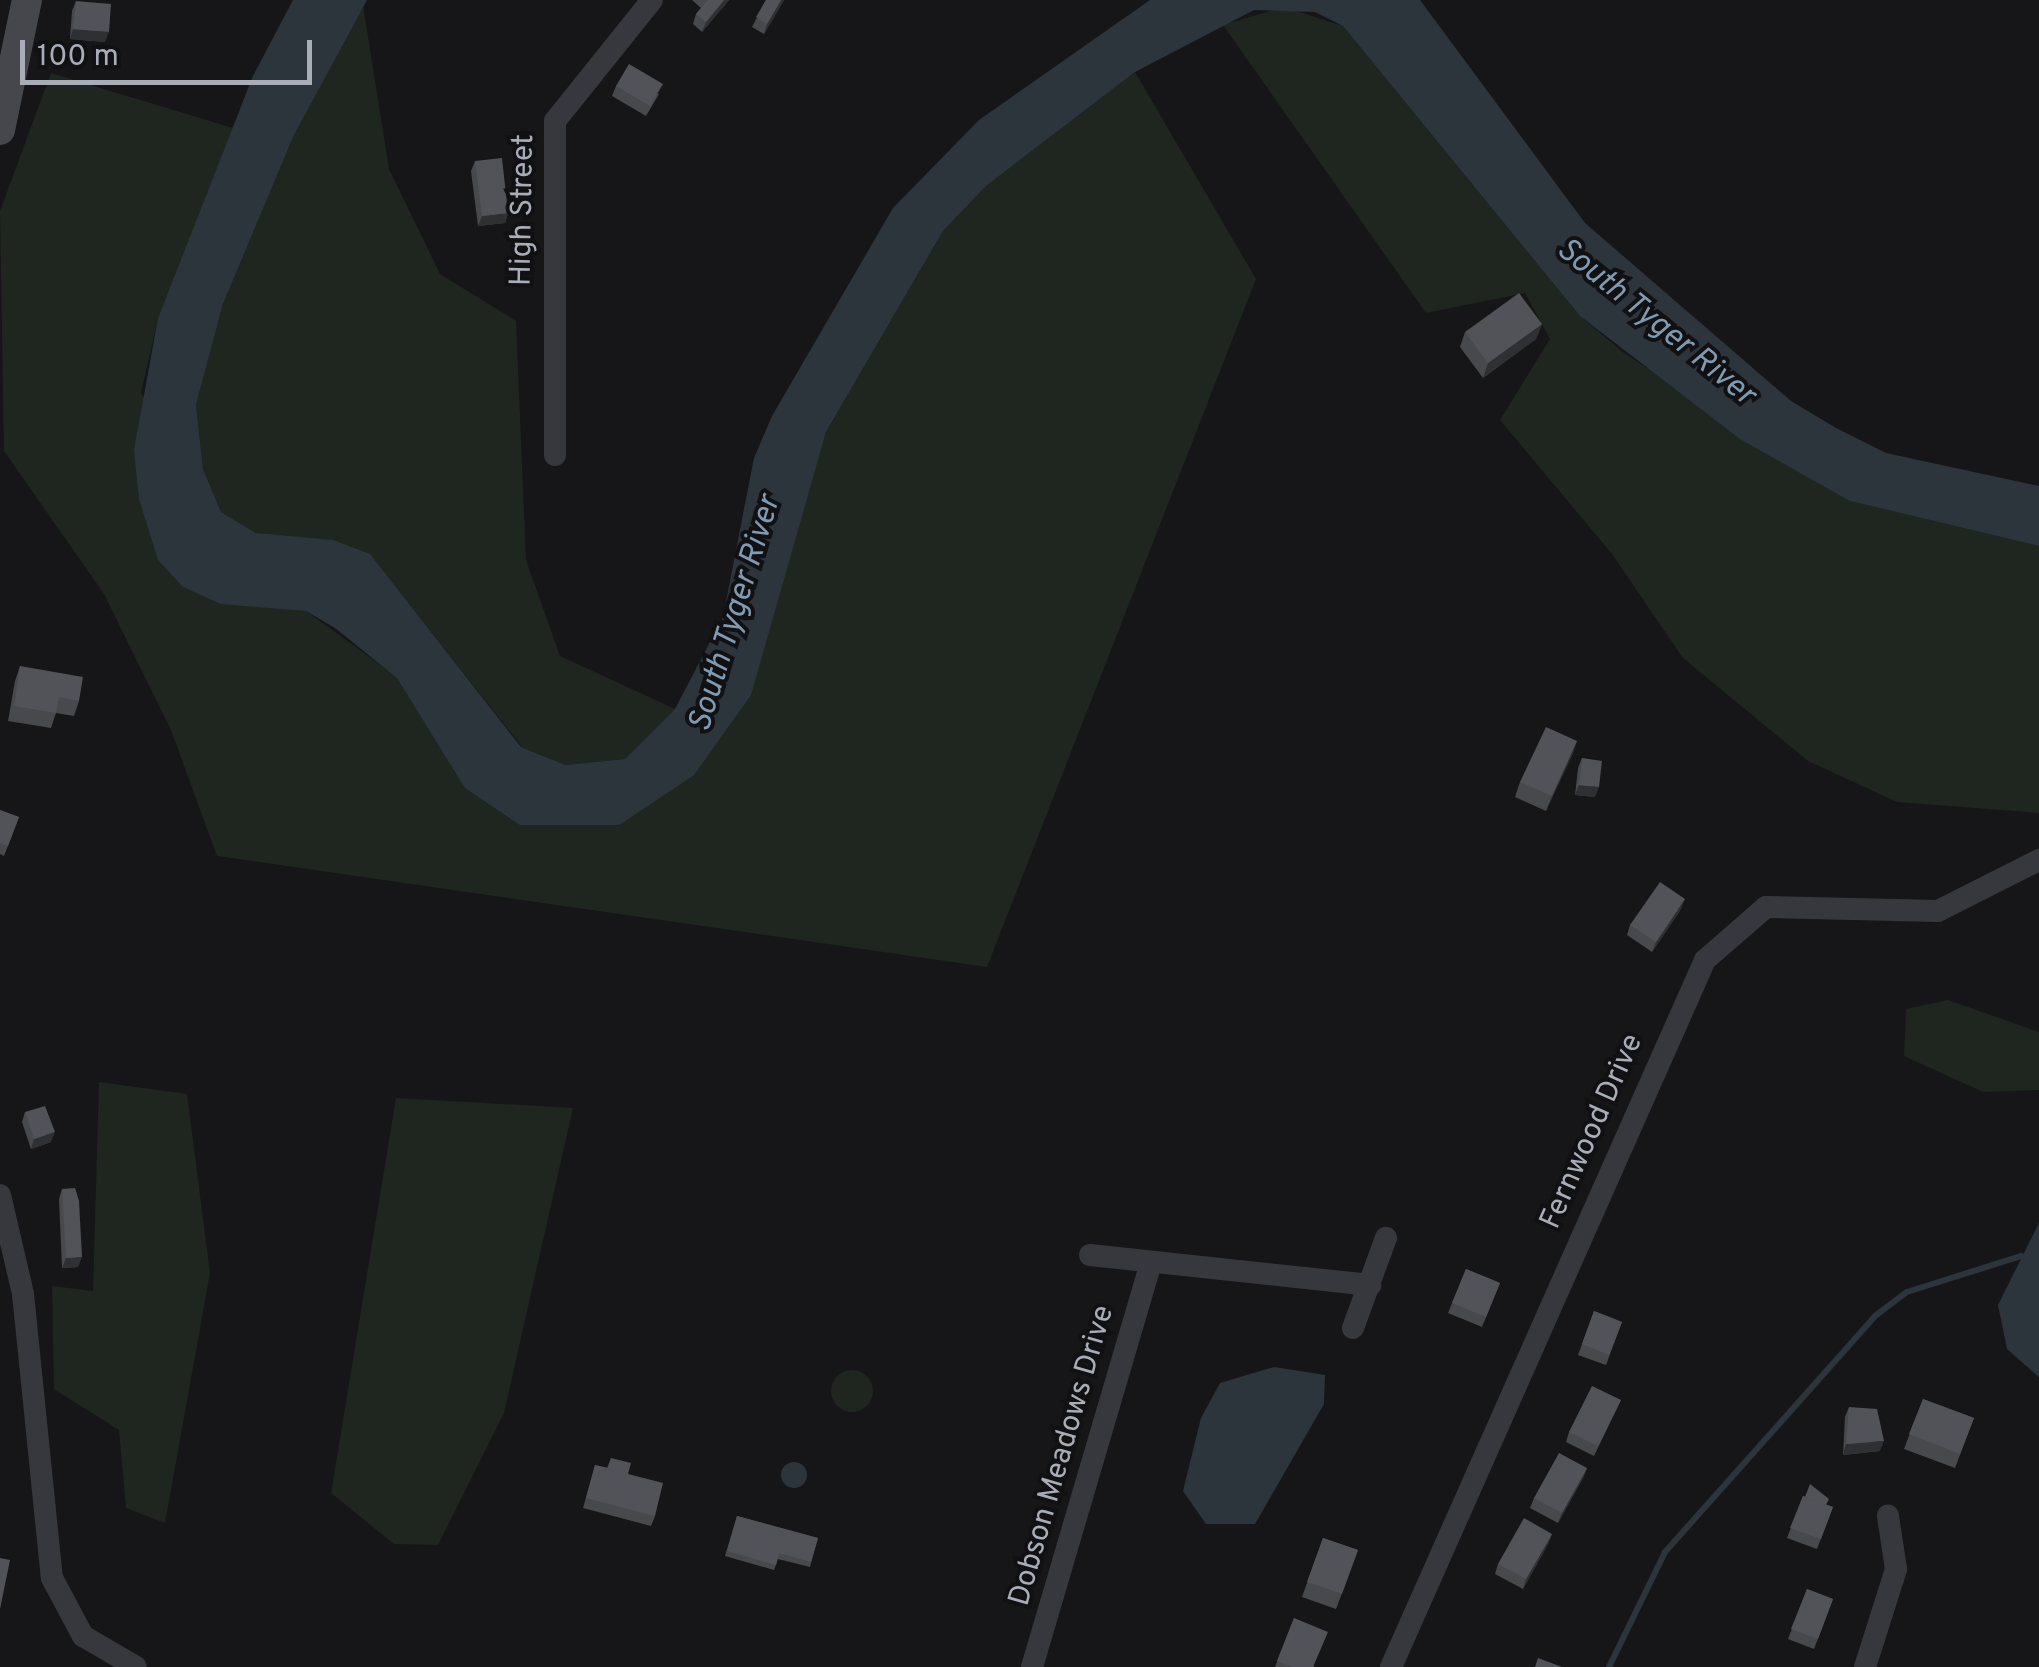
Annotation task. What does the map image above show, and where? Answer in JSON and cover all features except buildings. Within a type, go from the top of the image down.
[{"type":"main road","points":[[0,130],[27,0]]},
{"type":"street","name":"High Street","points":[[555,455],[555,121],[652,0]]},
{"type":"street","name":"Fernwood Drive","points":[[1391,1667],[1705,960],[1766,906],[1938,912],[2039,860]]},
{"type":"street","points":[[0,1195],[22,1294],[52,1578],[83,1636],[136,1667]]},
{"type":"street","points":[[1353,1328],[1386,1238]]},
{"type":"street","points":[[1090,1255],[1370,1285]]},
{"type":"street","name":"Dobson Meadows Drive","points":[[1032,1667],[1151,1262]]},
{"type":"street","points":[[1865,1667],[1896,1569],[1888,1516]]},
{"type":"shaded area","points":[[363,5],[389,169],[440,274],[516,321],[526,560],[560,656],[675,709],[625,759],[566,765],[522,747],[370,555],[256,533],[221,512],[203,469],[196,405],[223,304],[294,135]]},
{"type":"shaded area","points":[[1284,7],[1343,26],[1580,316],[1624,353],[1850,501],[2039,546],[2039,813],[1897,802],[1808,761],[1683,658],[1612,554],[1500,420],[1550,339],[1525,293],[1426,313],[1223,25]]},
{"type":"shaded area","points":[[1135,72],[1256,279],[987,967],[217,856],[171,730],[104,594],[4,451],[0,211],[51,73],[233,128],[158,318],[141,393],[265,606],[306,611],[397,677],[465,787],[619,825],[769,627],[826,432],[943,231],[986,186]]},
{"type":"shaded area","points":[[1948,1000],[2039,1032],[2039,1090],[1983,1092],[1904,1056],[1906,1009]]},
{"type":"shaded area","points":[[99,1082],[187,1094],[210,1273],[165,1523],[126,1508],[119,1430],[54,1389],[52,1286],[93,1291]]},
{"type":"shaded area","points":[[396,1098],[573,1108],[504,1413],[438,1545],[394,1544],[331,1493]]},
{"type":"shaded area","points":[[852,1370],[867,1376],[873,1391],[867,1406],[852,1412],[837,1406],[831,1391],[837,1376]]},
{"type":"water","name":"South Tyger River","points":[[293,0],[367,0],[294,135],[223,304],[196,405],[203,469],[221,512],[256,533],[333,540],[370,554],[521,747],[566,765],[625,759],[675,709],[723,617],[754,458],[772,416],[893,208],[979,120],[1150,0],[1420,0],[1585,223],[1791,401],[1836,428],[1886,453],[2039,486],[2039,546],[1850,501],[1740,439],[1580,316],[1343,26],[1315,12],[1254,10],[1135,72],[986,186],[943,231],[826,432],[751,695],[694,775],[619,825],[520,825],[465,788],[397,678],[335,628],[306,611],[221,604],[183,587],[158,560],[139,499],[134,450],[158,318],[253,76]]},
{"type":"water","points":[[2039,1223],[2039,1377],[2007,1349],[1998,1305]]},
{"type":"water","points":[[1274,1367],[1325,1375],[1324,1404],[1255,1524],[1206,1524],[1183,1491],[1201,1418],[1220,1383]]},
{"type":"water","points":[[794,1462],[803,1466],[807,1475],[803,1484],[794,1488],[785,1484],[781,1475],[785,1466]]},
{"type":"waterway","points":[[1609,1667],[1665,1552],[1875,1316],[1907,1292],[2021,1256]]}]
